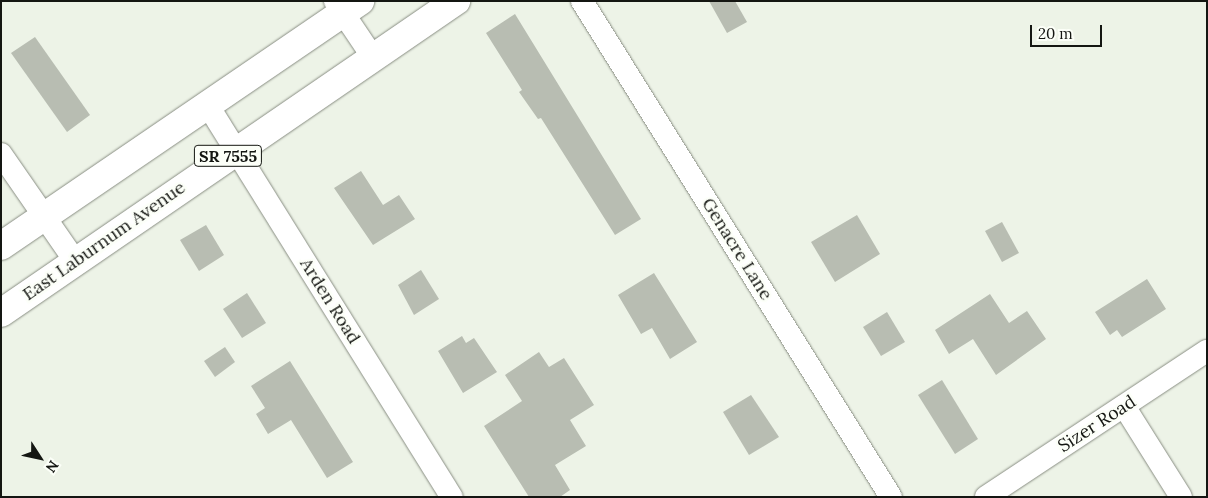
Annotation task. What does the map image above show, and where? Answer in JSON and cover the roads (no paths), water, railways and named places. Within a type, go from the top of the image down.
[{"type":"main road","name":"East Laburnum Avenue","points":[[1,313],[372,56],[456,1]]},
{"type":"main road","name":"SR 7555","points":[[1,246],[207,104],[346,5]]},
{"type":"street","name":"Genacre Lane","points":[[582,1],[891,497]]},
{"type":"street","points":[[346,5],[372,56]]},
{"type":"street","name":"Arden Road","points":[[207,104],[452,497]]},
{"type":"street","points":[[1,154],[75,261]]},
{"type":"street","name":"Sizer Road","points":[[986,497],[1207,351]]},
{"type":"street","points":[[1124,406],[1181,497]]}]
